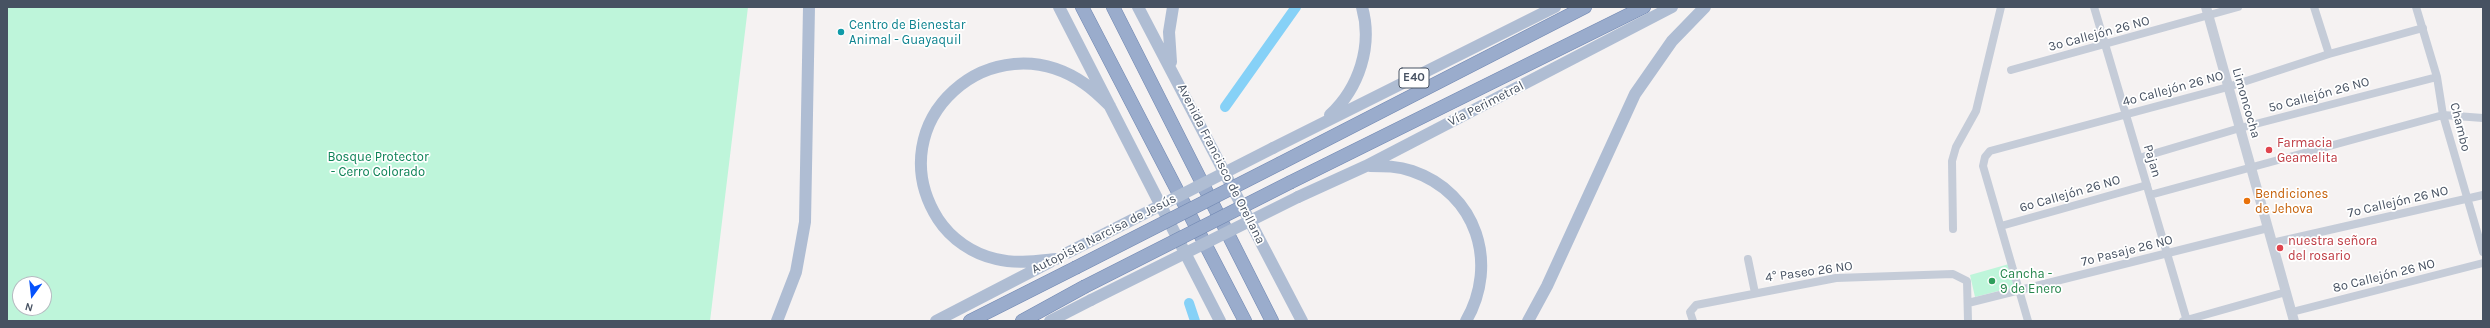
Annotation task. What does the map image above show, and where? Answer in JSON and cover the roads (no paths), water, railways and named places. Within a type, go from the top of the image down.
[{"type":"highway","points":[[1082,7],[1245,321]]},
{"type":"highway","name":"Avenida Francisco de Orellana","points":[[1113,7],[1272,321]]},
{"type":"highway","name":"Autopista Narcisa de Jesús","points":[[970,321],[1585,7]]},
{"type":"highway","name":"Vía Perimetral","points":[[1022,321],[1084,287],[1291,182],[1644,7]]},
{"type":"main road","points":[[777,321],[796,272],[805,222],[809,7]]},
{"type":"main road","points":[[1059,7],[1220,321]]},
{"type":"main road","name":"Avenida Francisco de Orellana","points":[[1138,7],[1172,69],[1302,321]]},
{"type":"main road","points":[[1172,69],[1169,32],[1173,7]]},
{"type":"main road","points":[[1322,123],[1341,104],[1358,76],[1365,40],[1362,7]]},
{"type":"main road","name":"E40","points":[[1322,123],[1555,7]]},
{"type":"main road","name":"Vía Perimetral","points":[[1087,302],[1298,197],[1366,166],[1672,7]]},
{"type":"main road","points":[[1528,321],[1547,286],[1635,94],[1672,41],[1705,7]]},
{"type":"main road","points":[[1056,259],[1025,262],[996,260],[970,249],[949,233],[934,212],[925,189],[921,163],[927,130],[939,106],[956,86],[978,73],[1008,64],[1037,64],[1063,72],[1084,84],[1110,106]]},
{"type":"main road","name":"Autopista Narcisa de Jesús","points":[[936,321],[1322,123]]},
{"type":"main road","points":[[1366,166],[1399,168],[1424,176],[1446,189],[1464,211],[1478,236],[1482,258],[1477,299],[1466,321]]},
{"type":"main road","points":[[1050,321],[1087,302]]},
{"type":"main road","points":[[1070,321],[1087,302]]},
{"type":"street","points":[[1954,229],[1952,161],[1956,146],[1976,111],[2001,7]]},
{"type":"street","name":"Pajan","points":[[2094,7],[2150,195],[2185,321]]},
{"type":"street","name":"3º Callejón 26 NO","points":[[2012,70],[2105,45],[2207,12],[2238,7]]},
{"type":"street","points":[[2314,7],[2329,54]]},
{"type":"street","name":"Chambo","points":[[2416,7],[2437,77],[2443,115],[2483,252]]},
{"type":"street","name":"Limoncocha","points":[[2207,12],[2293,316]]},
{"type":"street","name":"4º Callejón 26 NO","points":[[2001,226],[1983,166],[1985,157],[1990,151],[2228,87],[2329,54],[2423,28]]},
{"type":"street","name":"5º Callejón 26 NO","points":[[2139,158],[2240,128],[2437,77]]},
{"type":"street","points":[[2150,195],[2443,115],[2483,118]]},
{"type":"street","name":"6º Callejón 26 NO","points":[[2001,226],[2146,185]]},
{"type":"street","name":"7º Callejón 26 NO","points":[[2272,242],[2483,195]]},
{"type":"street","points":[[2001,226],[2028,321]]},
{"type":"street","name":"7º Pasaje 26 NO","points":[[1968,303],[2268,228]]},
{"type":"street","points":[[1748,259],[1755,293]]},
{"type":"street","name":"8º Callejón 26 NO","points":[[2293,316],[2483,263]]},
{"type":"street","name":"4° Paseo 26 NO","points":[[1693,321],[1690,312],[1696,305],[1836,278],[1953,274],[1967,281],[1968,303]]},
{"type":"street","points":[[2185,321],[2286,292]]},
{"type":"street","points":[[1968,303],[1968,321]]},
{"type":"waterway","points":[[1225,107],[1296,7]]},
{"type":"waterway","points":[[1189,303],[1195,321]]},
{"type":"place","name":"Centro de Bienestar Animal - Guayaquil","points":[[841,32]]},
{"type":"place","name":"Farmacia Geamelita","points":[[2269,150]]},
{"type":"place","name":"Bendiciones de Jehova","points":[[2247,201]]},
{"type":"place","name":"nuestra señora del rosario","points":[[2280,248]]},
{"type":"place","name":"Cancha - 9 de Enero","points":[[1992,281]]},
{"type":"park label","name":"Bosque Protector - Cerro Colorado","points":[[378,164]]}]
